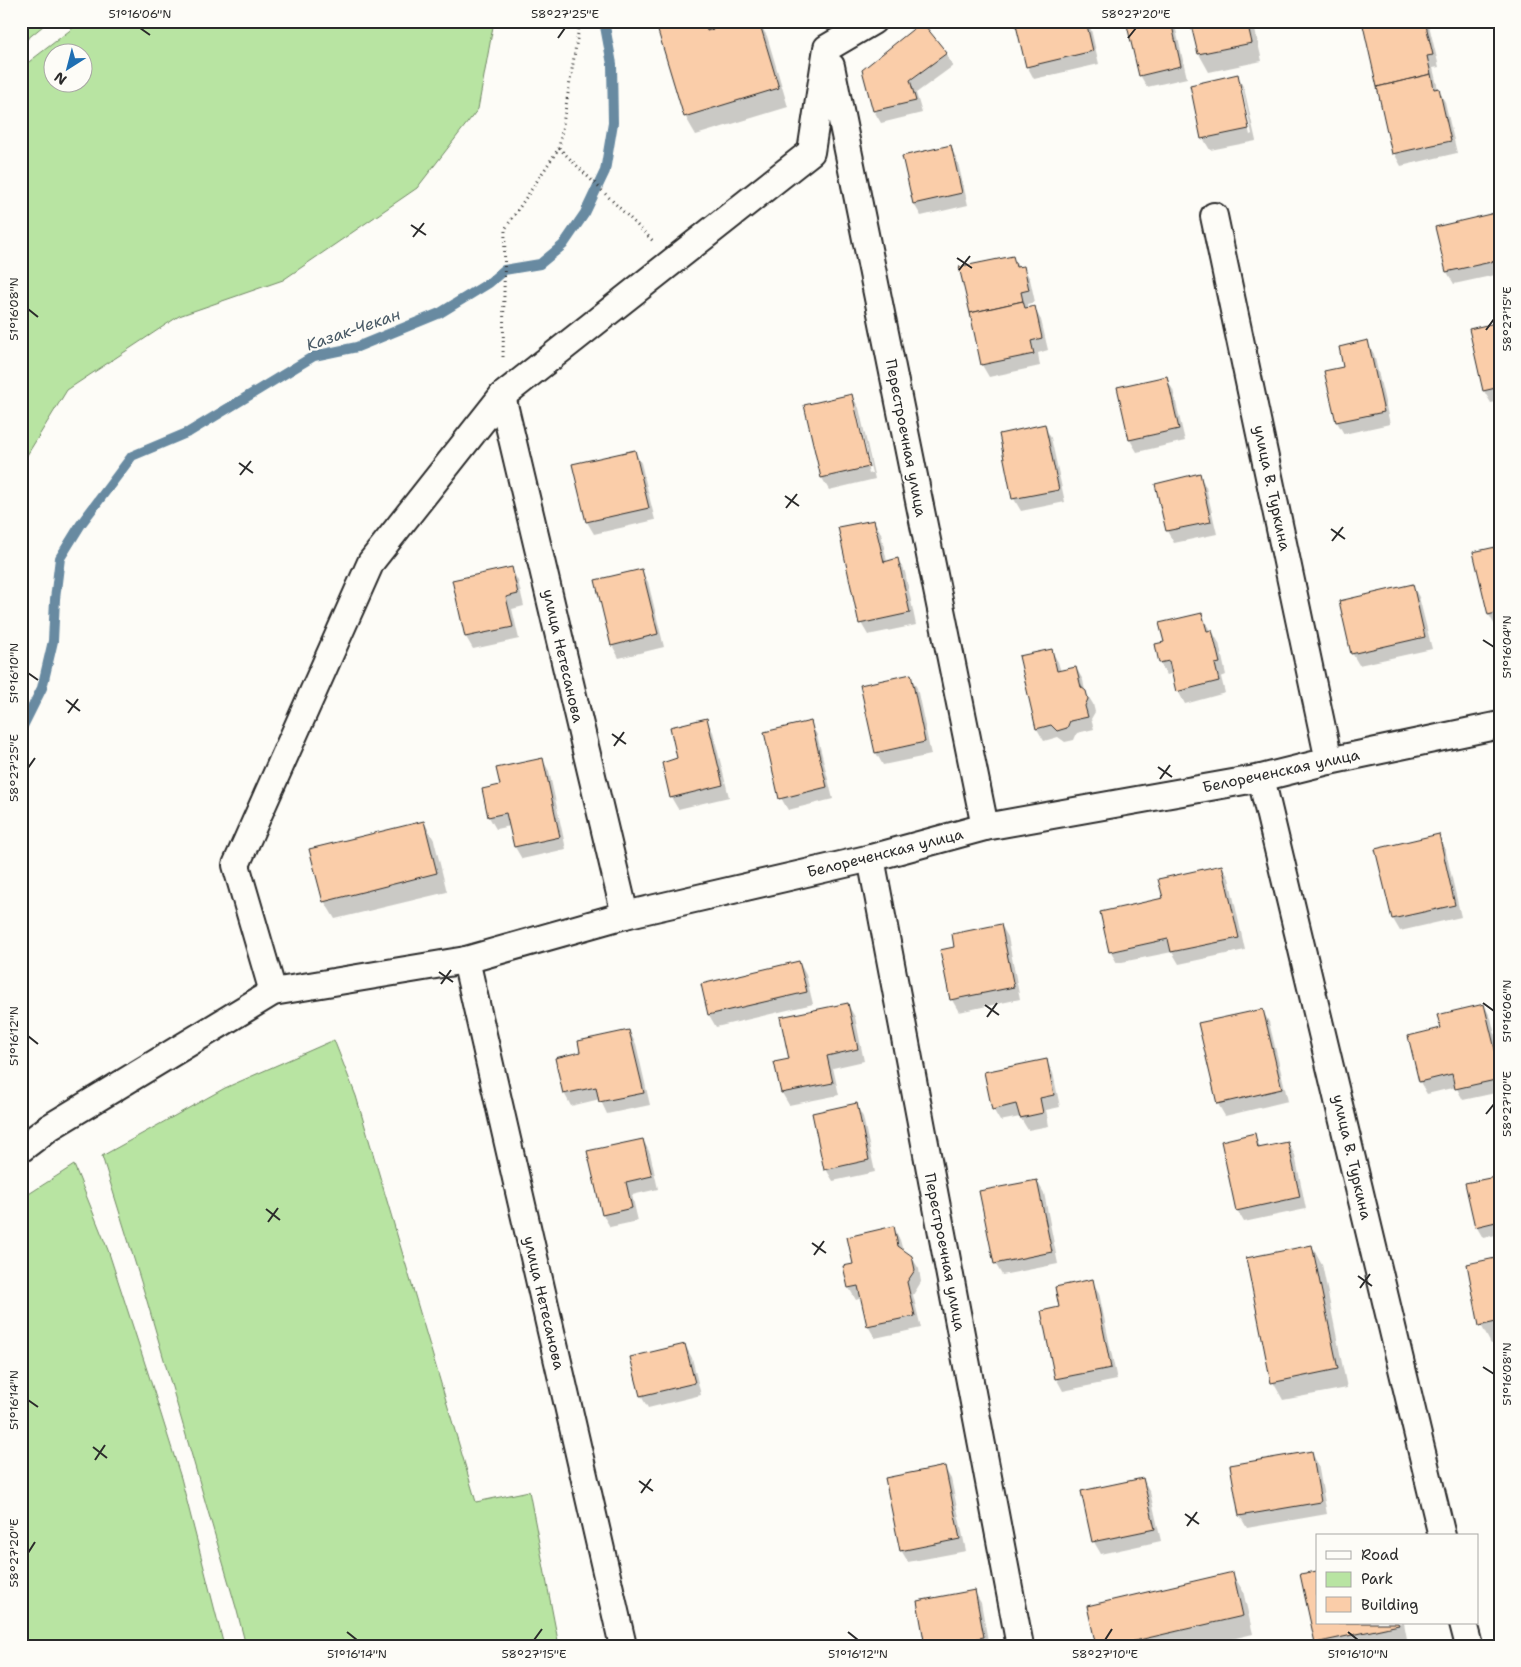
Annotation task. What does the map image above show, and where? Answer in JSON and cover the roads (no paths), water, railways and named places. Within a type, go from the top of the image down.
[{"type":"street","points":[[21,1149],[50,1127],[272,992],[236,865],[371,562],[502,396],[811,152],[827,48],[872,21]]},
{"type":"street","name":"Перестроечная улица","points":[[827,48],[985,827]]},
{"type":"street","name":"улица В. Туркина","points":[[1214,216],[1329,761]]},
{"type":"street","name":"улица Нетесанова","points":[[502,396],[625,915]]},
{"type":"street","name":"Белореченская улица","points":[[272,992],[466,960],[625,915],[871,858],[985,827],[1261,778],[1329,761],[1500,725]]},
{"type":"street","name":"улица В. Туркина","points":[[1261,778],[1442,1534]]},
{"type":"street","name":"Перестроечная улица","points":[[871,858],[1020,1646]]},
{"type":"street","name":"улица Нетесанова","points":[[466,960],[623,1646]]},
{"type":"street","points":[[1464,1624],[1469,1646]]},
{"type":"waterway","name":"Казак-Чекан","points":[[21,730],[42,688],[53,641],[55,599],[60,558],[81,524],[132,456],[189,432],[314,356],[357,347],[440,313],[489,283],[504,270],[540,264],[563,245],[585,213],[605,171],[613,123],[612,64],[604,21]]}]
